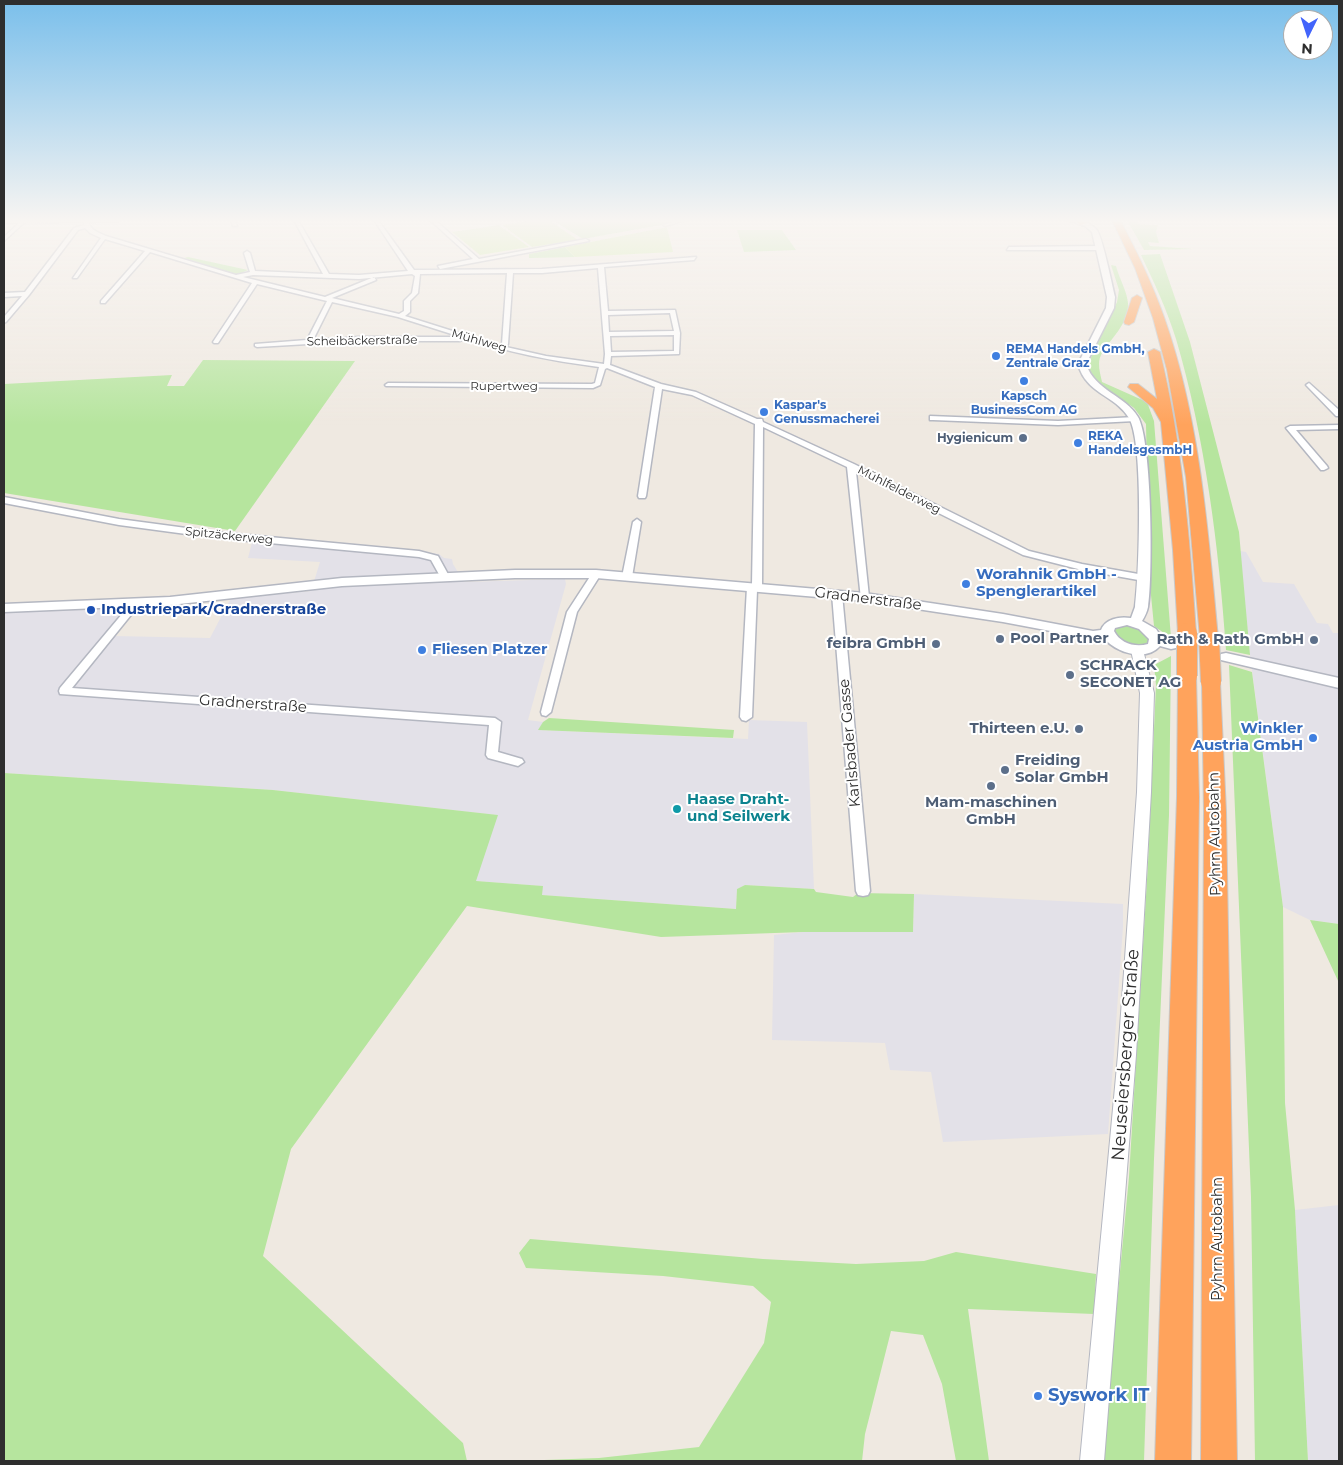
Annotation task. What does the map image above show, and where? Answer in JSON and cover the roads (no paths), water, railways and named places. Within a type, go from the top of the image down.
[{"type":"highway","points":[[1134,288],[1145,315]]},
{"type":"highway","name":"Pyhrn Autobahn","points":[[1148,288],[1174,374],[1187,438],[1200,524],[1209,638],[1199,679],[1188,797],[1173,1461]]},
{"type":"highway","points":[[1129,322],[1137,298]]},
{"type":"highway","name":"Pyhrn Autobahn","points":[[1152,344],[1165,401],[1185,590],[1187,633],[1199,679],[1215,822],[1219,1461]]},
{"type":"highway","points":[[1134,388],[1158,406],[1166,422]]},
{"type":"main road","points":[[1110,288],[1110,308],[1082,364],[1082,370],[1091,382],[1126,409],[1135,419],[1138,428],[1142,461],[1144,578],[1142,608],[1135,623]]},
{"type":"main road","name":"Gradnerstraße","points":[[4,608],[136,603],[342,582],[444,576],[596,574],[864,597],[1003,618],[1093,635],[1108,634]]},
{"type":"main road","points":[[1123,621],[1135,623],[1152,632],[1156,641],[1154,646],[1149,649],[1137,650],[1120,645],[1108,634],[1108,627],[1114,623],[1123,621]]},
{"type":"main road","points":[[1156,641],[1171,644]]},
{"type":"main road","points":[[1226,657],[1339,683]]},
{"type":"street","points":[[4,321],[31,288]]},
{"type":"street","points":[[103,302],[115,288]]},
{"type":"street","points":[[216,342],[251,288]]},
{"type":"street","name":"Mühlweg","points":[[282,288],[400,316],[500,348],[546,358],[607,366]]},
{"type":"street","points":[[308,342],[328,299],[342,290],[352,288]]},
{"type":"street","points":[[400,316],[407,312],[407,301],[415,293],[416,288]]},
{"type":"street","points":[[500,348],[505,344],[509,288]]},
{"type":"street","points":[[602,288],[607,334],[607,366]]},
{"type":"street","points":[[4,295],[27,294]]},
{"type":"street","points":[[604,313],[674,311],[677,353],[608,354]]},
{"type":"street","points":[[607,334],[676,332]]},
{"type":"street","name":"Scheibäckerstraße","points":[[257,345],[359,339],[467,338]]},
{"type":"street","name":"Rupertweg","points":[[388,385],[593,386],[598,384],[602,368],[607,366]]},
{"type":"street","name":"Mühlfelderweg","points":[[607,366],[660,386],[706,397],[759,421],[1026,553],[1082,567],[1144,578]]},
{"type":"street","points":[[1310,385],[1339,414]]},
{"type":"street","points":[[642,496],[660,386]]},
{"type":"street","points":[[933,418],[1053,422],[1135,419]]},
{"type":"street","points":[[746,717],[755,587],[759,421]]},
{"type":"street","points":[[1324,468],[1290,428],[1339,427]]},
{"type":"street","points":[[850,466],[864,597]]},
{"type":"street","name":"Spitzäckerweg","points":[[4,500],[119,522],[200,533],[419,554],[435,558],[444,576]]},
{"type":"street","points":[[627,576],[637,522]]},
{"type":"street","points":[[546,712],[572,612],[596,574]]},
{"type":"street","name":"Karlsbader Gasse","points":[[837,594],[863,891]]},
{"type":"street","name":"Gradnerstraße","points":[[136,603],[64,691],[495,722],[492,754],[518,762]]},
{"type":"street","name":"Neuseiersberger Straße","points":[[1092,1461],[1127,1056],[1144,792],[1146,693],[1137,650]]},
{"type":"place","name":"REMA Handels GmbH, Zentrale Graz","points":[[996,356]]},
{"type":"place","name":"Kapsch BusinessCom AG","points":[[1024,381]]},
{"type":"place","name":"Kaspar's Genussmacherei","points":[[764,412]]},
{"type":"place","name":"Hygienicum","points":[[1023,438]]},
{"type":"place","name":"REKA HandelsgesmbH","points":[[1078,443]]},
{"type":"place","name":"Worahnik GmbH - Spenglerartikel","points":[[966,584]]},
{"type":"place","name":"Industriepark/Gradnerstraße","points":[[91,610]]},
{"type":"place","name":"Pool Partner","points":[[1000,639]]},
{"type":"place","name":"Rath & Rath GmbH","points":[[1314,640]]},
{"type":"place","name":"feibra GmbH","points":[[936,644]]},
{"type":"place","name":"Fliesen Platzer","points":[[422,650]]},
{"type":"place","name":"SCHRACK SECONET AG","points":[[1070,675]]},
{"type":"place","name":"Thirteen e.U.","points":[[1079,729]]},
{"type":"place","name":"Winkler Austria GmbH","points":[[1313,738]]},
{"type":"place","name":"Freiding Solar GmbH","points":[[1005,770]]},
{"type":"place","name":"Mam-maschinen GmbH","points":[[991,786]]},
{"type":"place","name":"Haase Draht- und Seilwerk","points":[[677,809]]},
{"type":"place","name":"Syswork IT","points":[[1038,1396]]}]
